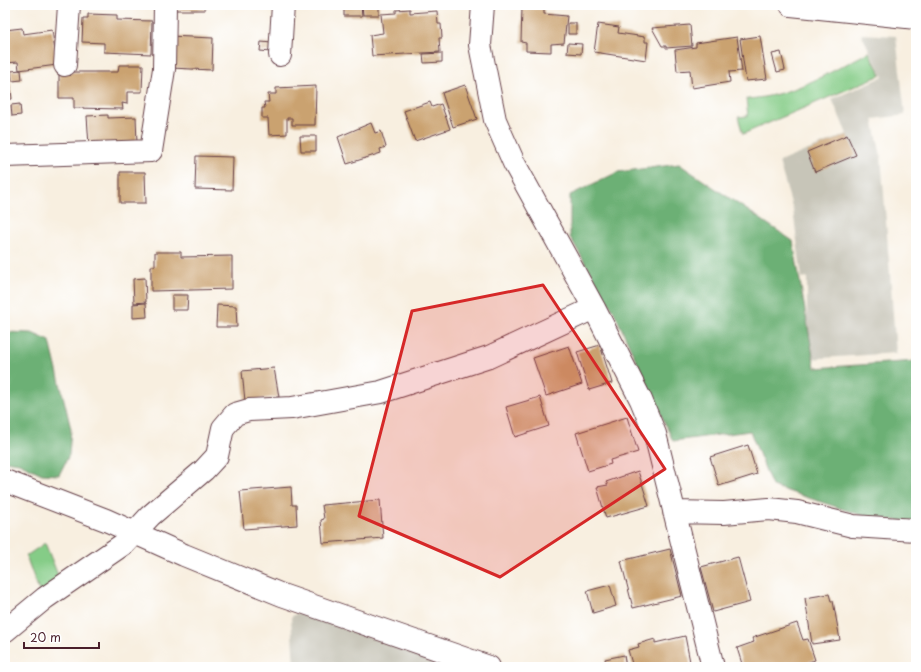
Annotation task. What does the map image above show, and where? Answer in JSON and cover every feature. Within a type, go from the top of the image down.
[{"type":"street","points":[[65,65],[69,5]]},
{"type":"street","points":[[5,156],[151,151],[164,69],[165,5]]},
{"type":"street","points":[[280,55],[283,5]]},
{"type":"street","points":[[483,5],[480,45],[495,120],[514,163],[594,308],[641,400],[652,427],[713,667]]},
{"type":"street","points":[[791,5],[840,7],[916,18]]},
{"type":"street","points":[[5,631],[45,598],[125,543],[136,533],[150,516],[204,470],[216,456],[223,428],[235,414],[249,410],[292,408],[381,392],[489,357],[594,308]]},
{"type":"street","points":[[5,481],[136,533],[282,595],[488,667]]},
{"type":"street","points":[[674,512],[724,513],[769,509],[797,512],[853,526],[916,530]]},
{"type":"highlighted area","points":[[543,285],[665,469],[500,577],[359,516],[412,311]]},
{"type":"shaded area","points":[[861,34],[896,36],[905,115],[873,119],[881,156],[896,353],[807,359],[807,278],[802,278],[793,210],[779,162],[847,134],[832,99],[883,77]]},
{"type":"shaded area","points":[[299,612],[456,667],[294,667],[291,617]]},
{"type":"green space","points":[[869,52],[881,75],[743,134],[738,117],[748,116],[746,99],[779,94],[794,89]]},
{"type":"green space","points":[[679,164],[793,241],[815,368],[916,361],[916,522],[870,518],[772,486],[750,431],[673,441],[614,312],[570,237],[570,195],[618,172]]},
{"type":"green space","points":[[5,332],[32,333],[50,341],[71,429],[69,455],[59,475],[42,474],[19,463],[5,461]]},
{"type":"green space","points":[[45,543],[60,580],[40,594],[26,556]]},
{"type":"building","points":[[175,5],[205,5],[205,10],[175,10]]},
{"type":"building","points":[[344,5],[361,5],[362,16],[344,16]]},
{"type":"building","points":[[362,5],[379,5],[379,15],[363,15]]},
{"type":"building","points":[[522,8],[544,9],[544,14],[567,16],[564,43],[551,44],[551,52],[526,51],[526,43],[521,42]]},
{"type":"building","points":[[410,9],[410,13],[437,11],[438,24],[441,24],[442,38],[439,38],[440,52],[372,56],[370,35],[383,33],[381,14],[396,13],[396,10]]},
{"type":"building","points":[[88,14],[117,15],[117,20],[152,21],[151,54],[104,52],[104,43],[82,42],[83,18],[88,18]]},
{"type":"building","points":[[568,23],[576,23],[576,34],[568,34]]},
{"type":"building","points":[[598,24],[619,27],[618,33],[645,37],[645,42],[648,42],[646,60],[594,52]]},
{"type":"building","points":[[690,25],[692,46],[666,48],[666,46],[662,46],[652,28]]},
{"type":"building","points":[[22,28],[23,34],[52,30],[57,65],[19,70],[18,62],[5,63],[5,30]]},
{"type":"building","points":[[169,36],[213,38],[212,70],[171,68]]},
{"type":"building","points":[[760,36],[767,79],[746,81],[740,39]]},
{"type":"building","points":[[737,37],[742,71],[729,72],[730,82],[692,88],[690,70],[677,71],[675,50],[696,47],[696,43]]},
{"type":"building","points":[[261,42],[272,43],[271,52],[260,51]]},
{"type":"building","points":[[568,43],[582,44],[581,54],[567,53]]},
{"type":"building","points":[[781,52],[785,70],[777,72],[772,54]]},
{"type":"building","points":[[442,53],[442,62],[424,63],[423,54]]},
{"type":"building","points":[[8,65],[11,89],[5,90],[5,66]]},
{"type":"building","points":[[119,65],[143,65],[142,92],[127,92],[127,104],[122,103],[123,109],[74,108],[74,98],[59,98],[59,72],[118,72]]},
{"type":"building","points":[[21,70],[22,80],[12,81],[11,71]]},
{"type":"building","points":[[465,85],[477,119],[453,127],[442,93]]},
{"type":"building","points":[[316,86],[315,125],[292,125],[292,118],[287,118],[287,134],[269,135],[268,118],[262,118],[262,108],[265,108],[264,102],[269,102],[268,94],[276,94],[276,88]]},
{"type":"building","points":[[11,90],[12,99],[5,100],[5,91]]},
{"type":"building","points":[[430,102],[432,107],[441,104],[450,129],[415,141],[404,111]]},
{"type":"building","points":[[20,104],[21,115],[12,116],[11,105]]},
{"type":"building","points":[[108,115],[108,118],[136,117],[137,144],[89,146],[87,116]]},
{"type":"building","points":[[371,123],[375,133],[381,131],[386,147],[380,149],[381,153],[347,164],[338,137]]},
{"type":"building","points":[[847,135],[856,155],[815,172],[807,152]]},
{"type":"building","points":[[300,136],[316,136],[316,151],[301,151]]},
{"type":"building","points":[[196,156],[233,157],[232,190],[195,189]]},
{"type":"building","points":[[120,172],[145,172],[146,203],[120,203]]},
{"type":"building","points":[[155,252],[181,252],[181,257],[232,256],[232,289],[151,291],[151,266],[155,266]]},
{"type":"building","points":[[145,278],[146,302],[134,303],[133,279]]},
{"type":"building","points":[[172,295],[188,295],[187,310],[172,310]]},
{"type":"building","points":[[146,303],[147,317],[133,318],[133,304]]},
{"type":"building","points":[[217,305],[236,306],[237,327],[216,327]]},
{"type":"building","points":[[600,345],[612,383],[589,390],[577,352]]},
{"type":"building","points":[[569,346],[582,384],[546,396],[533,358]]},
{"type":"building","points":[[274,368],[279,397],[245,401],[242,371]]},
{"type":"building","points":[[540,397],[549,426],[515,437],[506,407]]},
{"type":"building","points":[[627,417],[638,452],[610,460],[611,464],[588,471],[576,433]]},
{"type":"building","points":[[748,445],[757,474],[719,486],[710,457]]},
{"type":"building","points":[[638,471],[649,506],[606,518],[597,487],[608,485],[606,482]]},
{"type":"building","points":[[291,487],[292,505],[296,505],[297,525],[244,529],[240,491]]},
{"type":"building","points":[[380,500],[383,538],[323,543],[321,520],[324,519],[322,505]]},
{"type":"building","points":[[670,549],[682,596],[633,608],[621,561]]},
{"type":"building","points":[[738,557],[750,602],[713,612],[701,567]]},
{"type":"building","points":[[610,585],[616,606],[593,613],[587,591]]},
{"type":"building","points":[[829,594],[831,601],[833,601],[840,640],[812,644],[805,598]]},
{"type":"building","points":[[797,623],[803,640],[808,639],[815,660],[793,667],[743,667],[737,648],[754,642],[752,638]]},
{"type":"building","points":[[685,636],[691,667],[633,667],[628,650],[639,647],[638,644],[655,639],[655,643]]},
{"type":"building","points":[[624,655],[626,667],[607,667],[605,659]]}]
